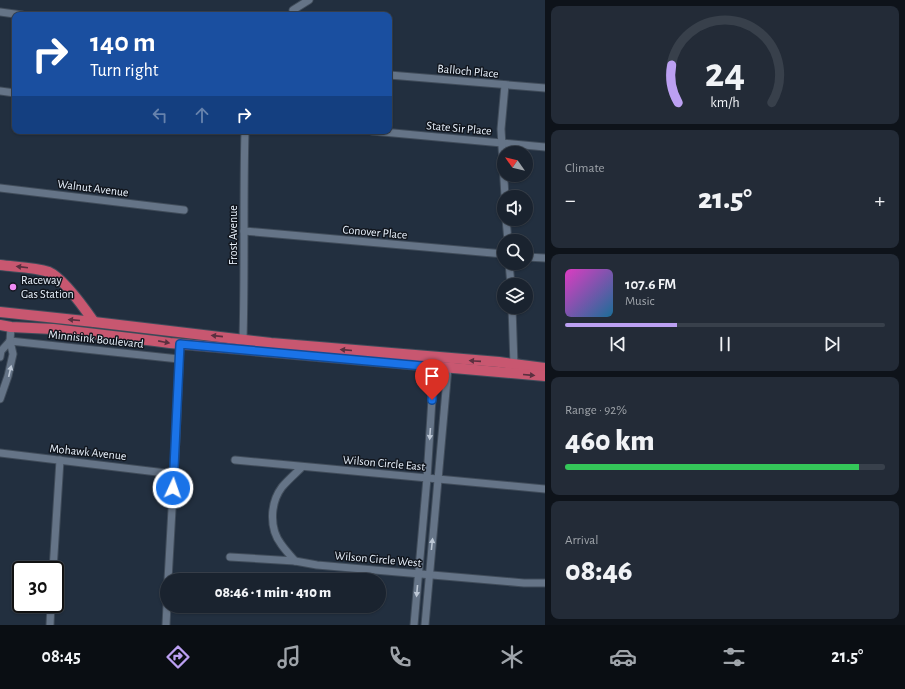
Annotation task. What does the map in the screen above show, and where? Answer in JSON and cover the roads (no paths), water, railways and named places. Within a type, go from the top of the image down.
[{"type":"highway","points":[[0,265],[37,269],[54,274],[94,322]]},
{"type":"highway","points":[[0,312],[271,343],[499,362],[545,368]]},
{"type":"highway","points":[[0,325],[155,340],[170,344],[545,376]]},
{"type":"street","points":[[293,10],[308,0]]},
{"type":"street","points":[[0,12],[12,14]]},
{"type":"street","name":"Balloch Place","points":[[392,75],[545,88]]},
{"type":"street","points":[[505,85],[501,129],[505,190]]},
{"type":"street","points":[[0,91],[12,93]]},
{"type":"street","name":"State Sir Place","points":[[392,133],[545,147]]},
{"type":"street","name":"Frost Avenue","points":[[243,339],[245,134]]},
{"type":"street","name":"Walnut Avenue","points":[[0,188],[184,210]]},
{"type":"street","name":"Conover Place","points":[[244,231],[497,253]]},
{"type":"street","points":[[533,257],[545,258]]},
{"type":"street","points":[[512,314],[514,365]]},
{"type":"street","points":[[0,399],[8,376],[13,354],[10,341],[11,327]]},
{"type":"street","points":[[0,357],[1,351],[10,341]]},
{"type":"street","name":"Minnisink Boulevard","points":[[10,341],[179,359]]},
{"type":"street","points":[[168,573],[180,344]]},
{"type":"street","points":[[414,625],[427,478],[434,367]]},
{"type":"street","points":[[425,625],[448,368]]},
{"type":"street","name":"Mohawk Avenue","points":[[0,454],[174,474]]},
{"type":"street","points":[[54,561],[60,460]]},
{"type":"street","name":"Wilson Circle East","points":[[235,460],[545,489]]},
{"type":"street","points":[[295,561],[276,536],[272,521],[272,513],[279,492],[302,467]]},
{"type":"street","name":"Wilson Circle West","points":[[230,557],[295,561],[524,584],[545,583]]},
{"type":"street","points":[[50,625],[51,613]]},
{"type":"street","points":[[166,625],[167,613]]},
{"type":"place","name":"Raceway Gas Station","points":[[13,287]]}]
